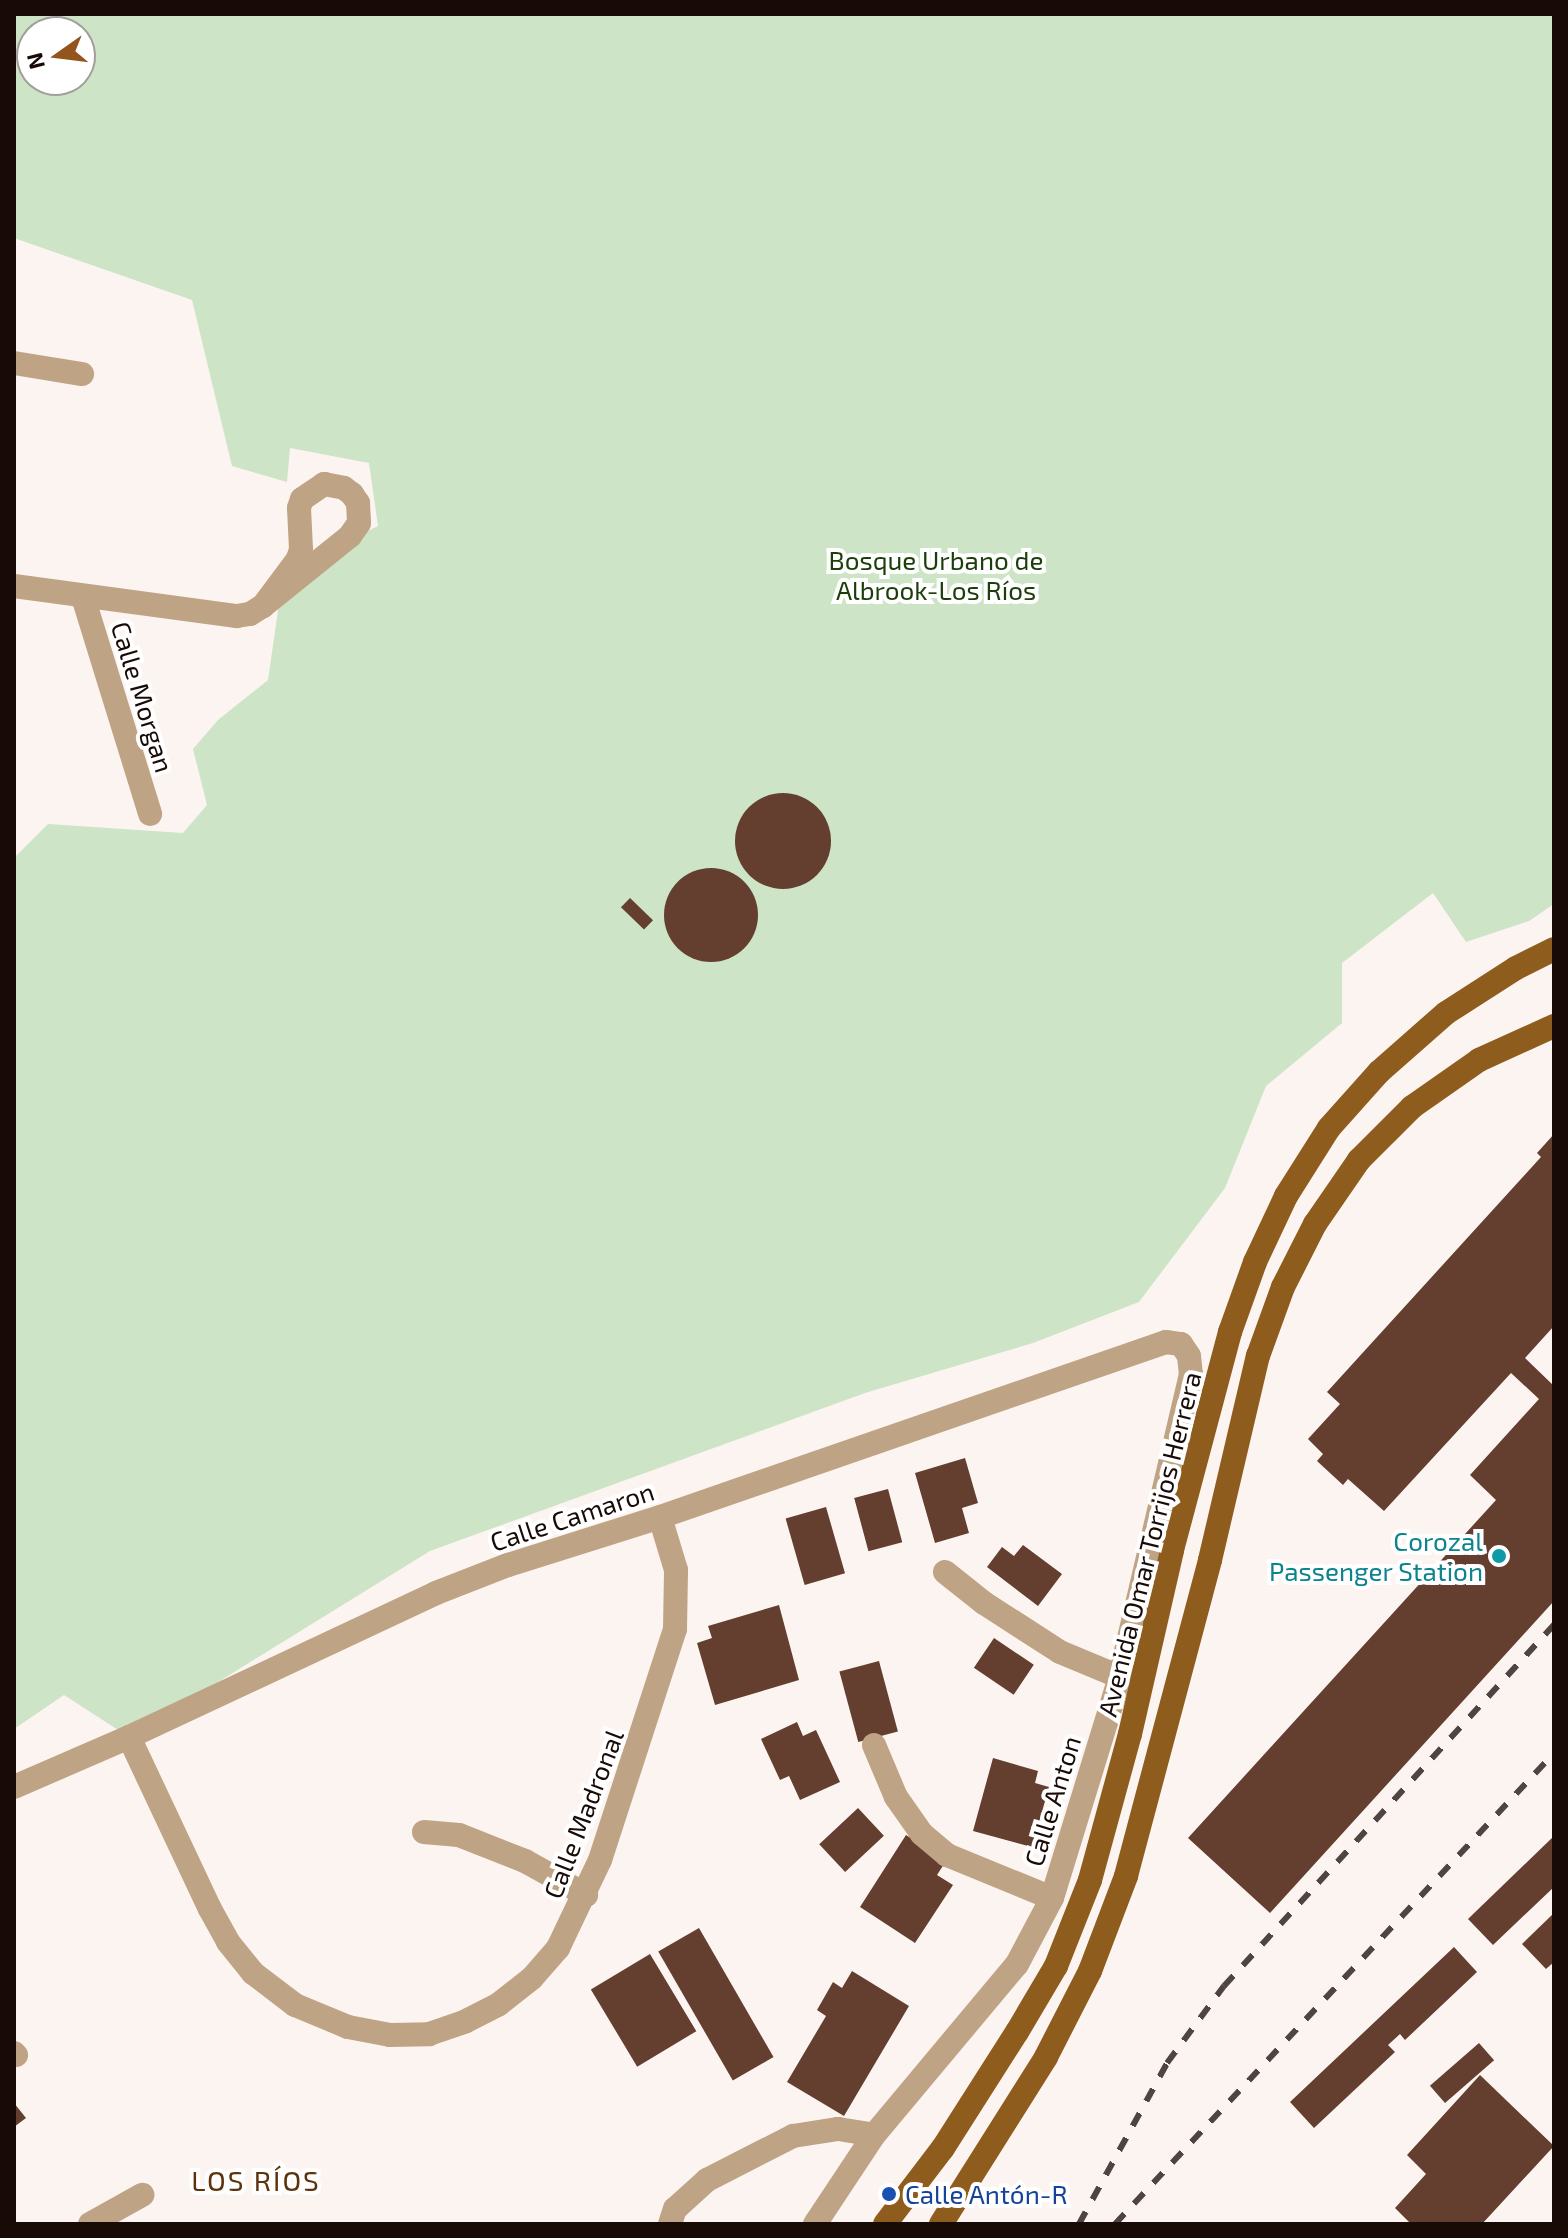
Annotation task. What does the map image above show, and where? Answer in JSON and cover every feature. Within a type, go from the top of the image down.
[{"type":"main road","name":"Avenida Omar Torrijos Herrera","points":[[885,2224],[943,2148],[1056,1966],[1084,1894],[1130,1734],[1172,1550],[1230,1332],[1255,1262],[1286,1196],[1329,1128],[1379,1072],[1446,1013],[1516,968],[1554,949]]},
{"type":"main road","points":[[941,2224],[1046,2057],[1090,1971],[1116,1903],[1210,1560],[1258,1356],[1283,1287],[1315,1224],[1359,1160],[1412,1107],[1479,1060],[1554,1026]]},
{"type":"street","points":[[14,363],[82,374]]},
{"type":"street","points":[[14,586],[237,616],[250,614],[263,606],[356,529],[360,514],[358,503],[344,488],[324,484],[302,499],[298,559],[263,606]]},
{"type":"street","name":"Calle Morgan","points":[[83,597],[150,814]]},
{"type":"street","name":"Calle Camaron","points":[[14,1787],[129,1737],[436,1593],[508,1565],[660,1517],[1166,1342]]},
{"type":"street","name":"Calle Anton","points":[[815,2224],[874,2135],[1017,1964],[1052,1898],[1120,1677],[1191,1374],[1189,1356],[1181,1344],[1166,1342]]},
{"type":"street","name":"Calle Madronal","points":[[129,1737],[180,1852],[228,1942],[253,1973],[295,2005],[348,2027],[390,2035],[429,2034],[466,2021],[499,2004],[532,1978],[558,1948],[586,1895],[660,1685],[675,1629],[676,1570],[660,1517]]},
{"type":"street","points":[[945,1572],[984,1603],[1060,1652],[1120,1677]]},
{"type":"street","points":[[874,1745],[896,1797],[922,1834],[947,1855],[1052,1898]]},
{"type":"street","points":[[424,1832],[472,1840],[525,1861],[586,1895]]},
{"type":"street","points":[[670,2224],[675,2209],[707,2180],[793,2136],[838,2129],[874,2135]]},
{"type":"street","points":[[90,2224],[142,2195]]},
{"type":"green space","name":"Bosque Urbano de Albrook-Los Ríos","points":[[15,14],[1554,14],[1554,904],[1529,921],[1466,942],[1433,893],[1342,963],[1342,1023],[1266,1086],[1225,1188],[1139,1302],[1033,1343],[865,1393],[430,1551],[129,1737],[64,1695],[14,1729],[14,858],[48,824],[183,833],[207,805],[193,749],[218,720],[268,680],[281,590],[331,549],[378,526],[369,463],[290,448],[287,482],[232,466],[192,300],[14,238]]},
{"type":"building","points":[[783,793],[801,797],[817,807],[827,823],[831,841],[827,859],[817,875],[801,885],[783,889],[765,885],[749,875],[739,859],[735,841],[739,823],[749,807],[765,797]]},
{"type":"building","points":[[711,868],[729,871],[744,882],[755,897],[758,915],[755,933],[744,948],[729,959],[711,962],[693,959],[678,948],[667,933],[664,915],[667,897],[678,882],[693,871]]},
{"type":"building","points":[[630,898],[653,920],[644,930],[621,907]]},
{"type":"building","name":"Corozal Passenger Station","points":[[1554,1134],[1554,1326],[1525,1358],[1554,1386],[1554,1601],[1270,1913],[1188,1838],[1496,1500],[1470,1475],[1539,1399],[1511,1373],[1384,1511],[1348,1479],[1343,1485],[1317,1461],[1323,1454],[1308,1439],[1340,1404],[1327,1392],[1541,1157],[1537,1153]]},
{"type":"building","points":[[965,1458],[978,1503],[962,1508],[969,1533],[935,1543],[915,1473]]},
{"type":"building","points":[[888,1489],[902,1542],[868,1551],[854,1498]]},
{"type":"building","points":[[826,1507],[845,1573],[805,1585],[786,1519]]},
{"type":"building","points":[[1023,1545],[1062,1574],[1038,1606],[987,1567],[1002,1547],[1014,1556]]},
{"type":"building","points":[[779,1605],[799,1680],[715,1705],[697,1643],[712,1638],[708,1626]]},
{"type":"building","points":[[994,1638],[1034,1665],[1014,1695],[974,1668]]},
{"type":"building","points":[[879,1661],[898,1732],[858,1742],[839,1672]]},
{"type":"building","points":[[797,1722],[803,1736],[816,1730],[840,1782],[800,1800],[789,1776],[780,1780],[761,1739]]},
{"type":"building","points":[[993,1758],[1038,1771],[1035,1783],[1049,1787],[1032,1847],[973,1831]]},
{"type":"building","points":[[858,1808],[884,1836],[845,1872],[819,1844]]},
{"type":"building","points":[[906,1835],[946,1861],[937,1875],[953,1885],[915,1943],[860,1907]]},
{"type":"building","points":[[1554,1836],[1554,1887],[1493,1945],[1468,1919]]},
{"type":"building","points":[[1554,1913],[1554,1962],[1546,1969],[1522,1944]]},
{"type":"building","points":[[699,1928],[774,2057],[733,2081],[658,1952]]},
{"type":"building","points":[[1454,1947],[1477,1972],[1405,2040],[1400,2034],[1388,2045],[1395,2052],[1314,2128],[1290,2102]]},
{"type":"building","points":[[650,1954],[696,2031],[637,2067],[591,1990]]},
{"type":"building","points":[[852,1971],[909,2006],[844,2116],[787,2082],[826,2016],[817,2010],[833,1982],[842,1988]]},
{"type":"building","points":[[1479,2043],[1494,2060],[1445,2103],[1430,2086]]},
{"type":"building","points":[[1480,2075],[1554,2146],[1482,2224],[1411,2224],[1395,2208],[1426,2174],[1407,2155]]},
{"type":"building","points":[[14,2103],[26,2118],[14,2127]]},
{"type":"railway","points":[[1079,2224],[1167,2063],[1224,1986],[1554,1624]]},
{"type":"railway","points":[[1115,2224],[1554,1753]]},
{"type":"place","name":"Corozal Passenger Station","points":[[1499,1556]]},
{"type":"place","name":"Calle Antón-R","points":[[889,2194]]},
{"type":"district","name":"LOS RÍOS","points":[[256,2180]]}]
